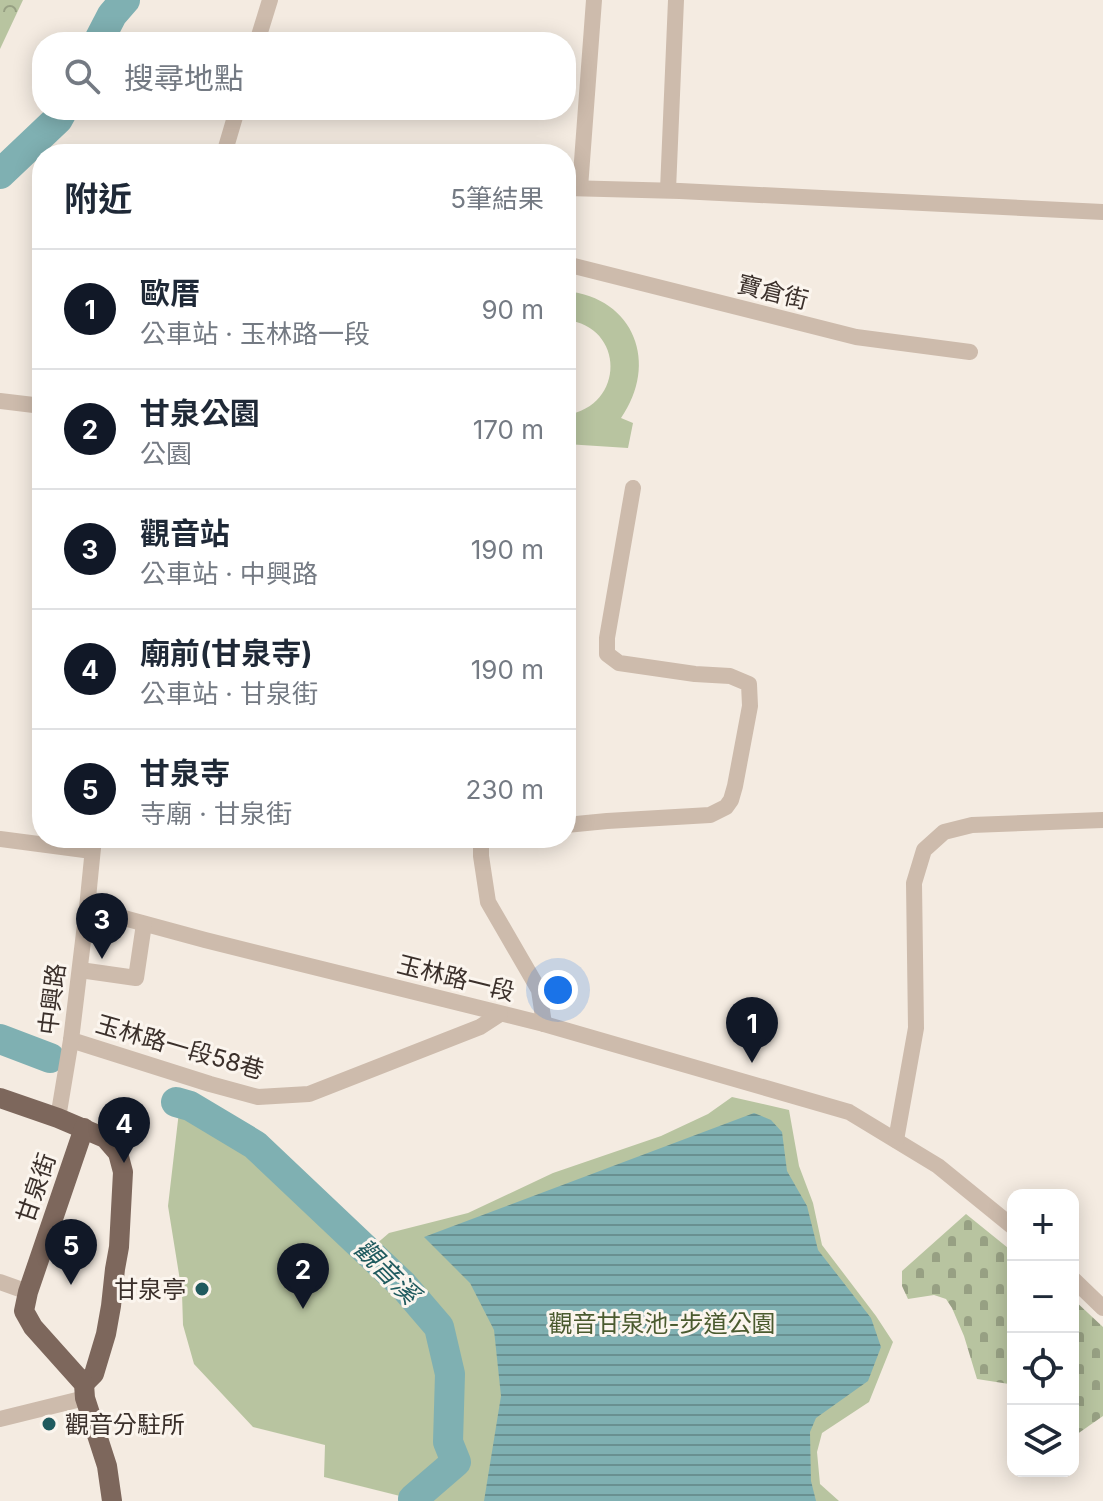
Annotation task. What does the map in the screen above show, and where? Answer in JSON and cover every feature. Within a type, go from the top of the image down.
[{"type":"main road","points":[[0,1098],[84,1128],[105,1138],[118,1153],[123,1172],[119,1247],[111,1306],[94,1374],[85,1391]]},
{"type":"main road","name":"甘泉街","points":[[84,1128],[24,1307],[33,1327],[85,1391],[107,1466],[112,1501]]},
{"type":"street","points":[[260,32],[270,0]]},
{"type":"street","points":[[576,161],[594,0]]},
{"type":"street","points":[[668,190],[676,0]]},
{"type":"street","points":[[227,144],[234,120]]},
{"type":"street","points":[[576,188],[1103,212]]},
{"type":"street","name":"寶倉街","points":[[576,267],[856,337],[970,352]]},
{"type":"street","points":[[0,401],[32,405]]},
{"type":"street","points":[[576,824],[710,815],[726,807],[735,786],[750,706],[749,684],[730,676],[619,663],[607,654],[607,638],[633,488]]},
{"type":"street","points":[[896,1140],[916,1028],[914,883],[924,850],[944,832],[972,825],[1103,820]]},
{"type":"street","points":[[0,839],[32,841]]},
{"type":"street","name":"中興路","points":[[58,1118],[80,970],[93,848]]},
{"type":"street","points":[[481,848],[488,902],[539,990],[544,1024]]},
{"type":"street","name":"玉林路一段","points":[[87,908],[544,1024],[849,1112],[938,1166],[1007,1222]]},
{"type":"street","points":[[80,970],[136,978],[144,924]]},
{"type":"street","name":"玉林路一段58巷","points":[[71,1040],[258,1097],[309,1094],[480,1027],[500,1014]]},
{"type":"street","points":[[0,1282],[28,1292]]},
{"type":"street","points":[[1079,1285],[1103,1308]]},
{"type":"street","points":[[0,1419],[85,1391]]},
{"type":"green space","points":[[0,0],[23,0],[0,49]]},
{"type":"green space","points":[[576,293],[609,306],[624,320],[634,337],[638,376],[621,418],[633,423],[628,448],[576,445],[576,412],[586,409],[600,397],[608,383],[611,366],[608,350],[599,336],[585,325],[576,323]]},
{"type":"green space","name":"觀音甘泉池-步道公園","points":[[732,1097],[789,1110],[799,1166],[813,1203],[822,1245],[893,1342],[869,1402],[822,1433],[817,1452],[820,1484],[839,1501],[406,1501],[408,1498],[324,1477],[325,1445],[253,1427],[194,1364],[183,1325],[182,1293],[168,1206],[180,1103],[255,1145],[368,1251],[389,1233],[468,1213],[553,1173],[661,1136],[708,1114]]},
{"type":"green space","points":[[966,1214],[1007,1247],[1007,1384],[977,1379],[964,1336],[946,1299],[934,1295],[908,1299],[902,1286],[902,1271]]},
{"type":"green space","points":[[1079,1305],[1103,1327],[1103,1416],[1079,1433]]},
{"type":"water","name":"觀音甘泉池-步道公園","points":[[754,1113],[771,1120],[782,1132],[787,1171],[807,1206],[818,1250],[871,1318],[881,1347],[868,1381],[816,1418],[810,1432],[811,1481],[816,1501],[484,1501],[501,1396],[494,1330],[470,1283],[424,1237]]},
{"type":"waterway","name":"觀音溪","points":[[103,32],[125,0]]},
{"type":"waterway","name":"觀音溪","points":[[0,174],[57,120]]},
{"type":"waterway","name":"觀音溪","points":[[0,1039],[50,1058]]},
{"type":"waterway","name":"觀音溪","points":[[176,1102],[190,1106],[255,1145],[403,1285],[439,1327],[450,1374],[448,1442],[456,1462],[414,1501]]},
{"type":"place","name":"觀音站","points":[[102,959]]},
{"type":"place","name":"歐厝","points":[[752,1063]]},
{"type":"place","name":"廟前(甘泉寺)","points":[[124,1163]]},
{"type":"place","name":"甘泉寺","points":[[71,1285]]},
{"type":"place","name":"甘泉亭","points":[[202,1289]]},
{"type":"place","name":"甘泉公園","points":[[303,1309]]},
{"type":"place","name":"觀音分駐所","points":[[49,1424]]}]
